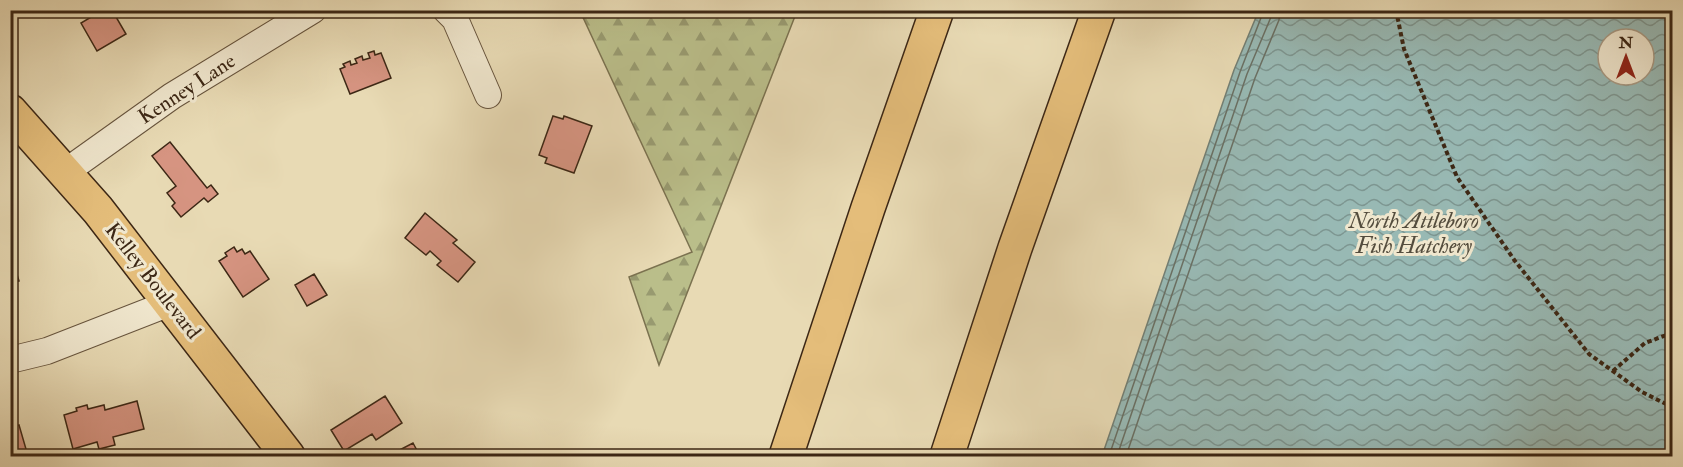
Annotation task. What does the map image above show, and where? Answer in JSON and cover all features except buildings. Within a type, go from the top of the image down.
[{"type":"main road","points":[[786,456],[868,208],[937,10]]},
{"type":"main road","points":[[947,456],[1022,228],[1100,10]]},
{"type":"main road","name":"Kelley Boulevard","points":[[10,111],[98,210],[288,456]]},
{"type":"street","name":"Kenney Lane","points":[[64,173],[172,96],[313,10]]},
{"type":"street","points":[[446,10],[455,19],[488,95]]},
{"type":"street","points":[[10,360],[47,351],[170,303]]},
{"type":"path","points":[[1396,10],[1404,50],[1457,177],[1515,261],[1589,354],[1642,392],[1672,406]]},
{"type":"path","points":[[1613,371],[1645,343],[1672,333]]},
{"type":"green space","points":[[580,11],[797,11],[659,365],[629,277],[692,252]]},
{"type":"water","name":"North Attleboro Fish Hatchery","points":[[1259,10],[1672,11],[1672,456],[1102,456],[1234,70]]}]
